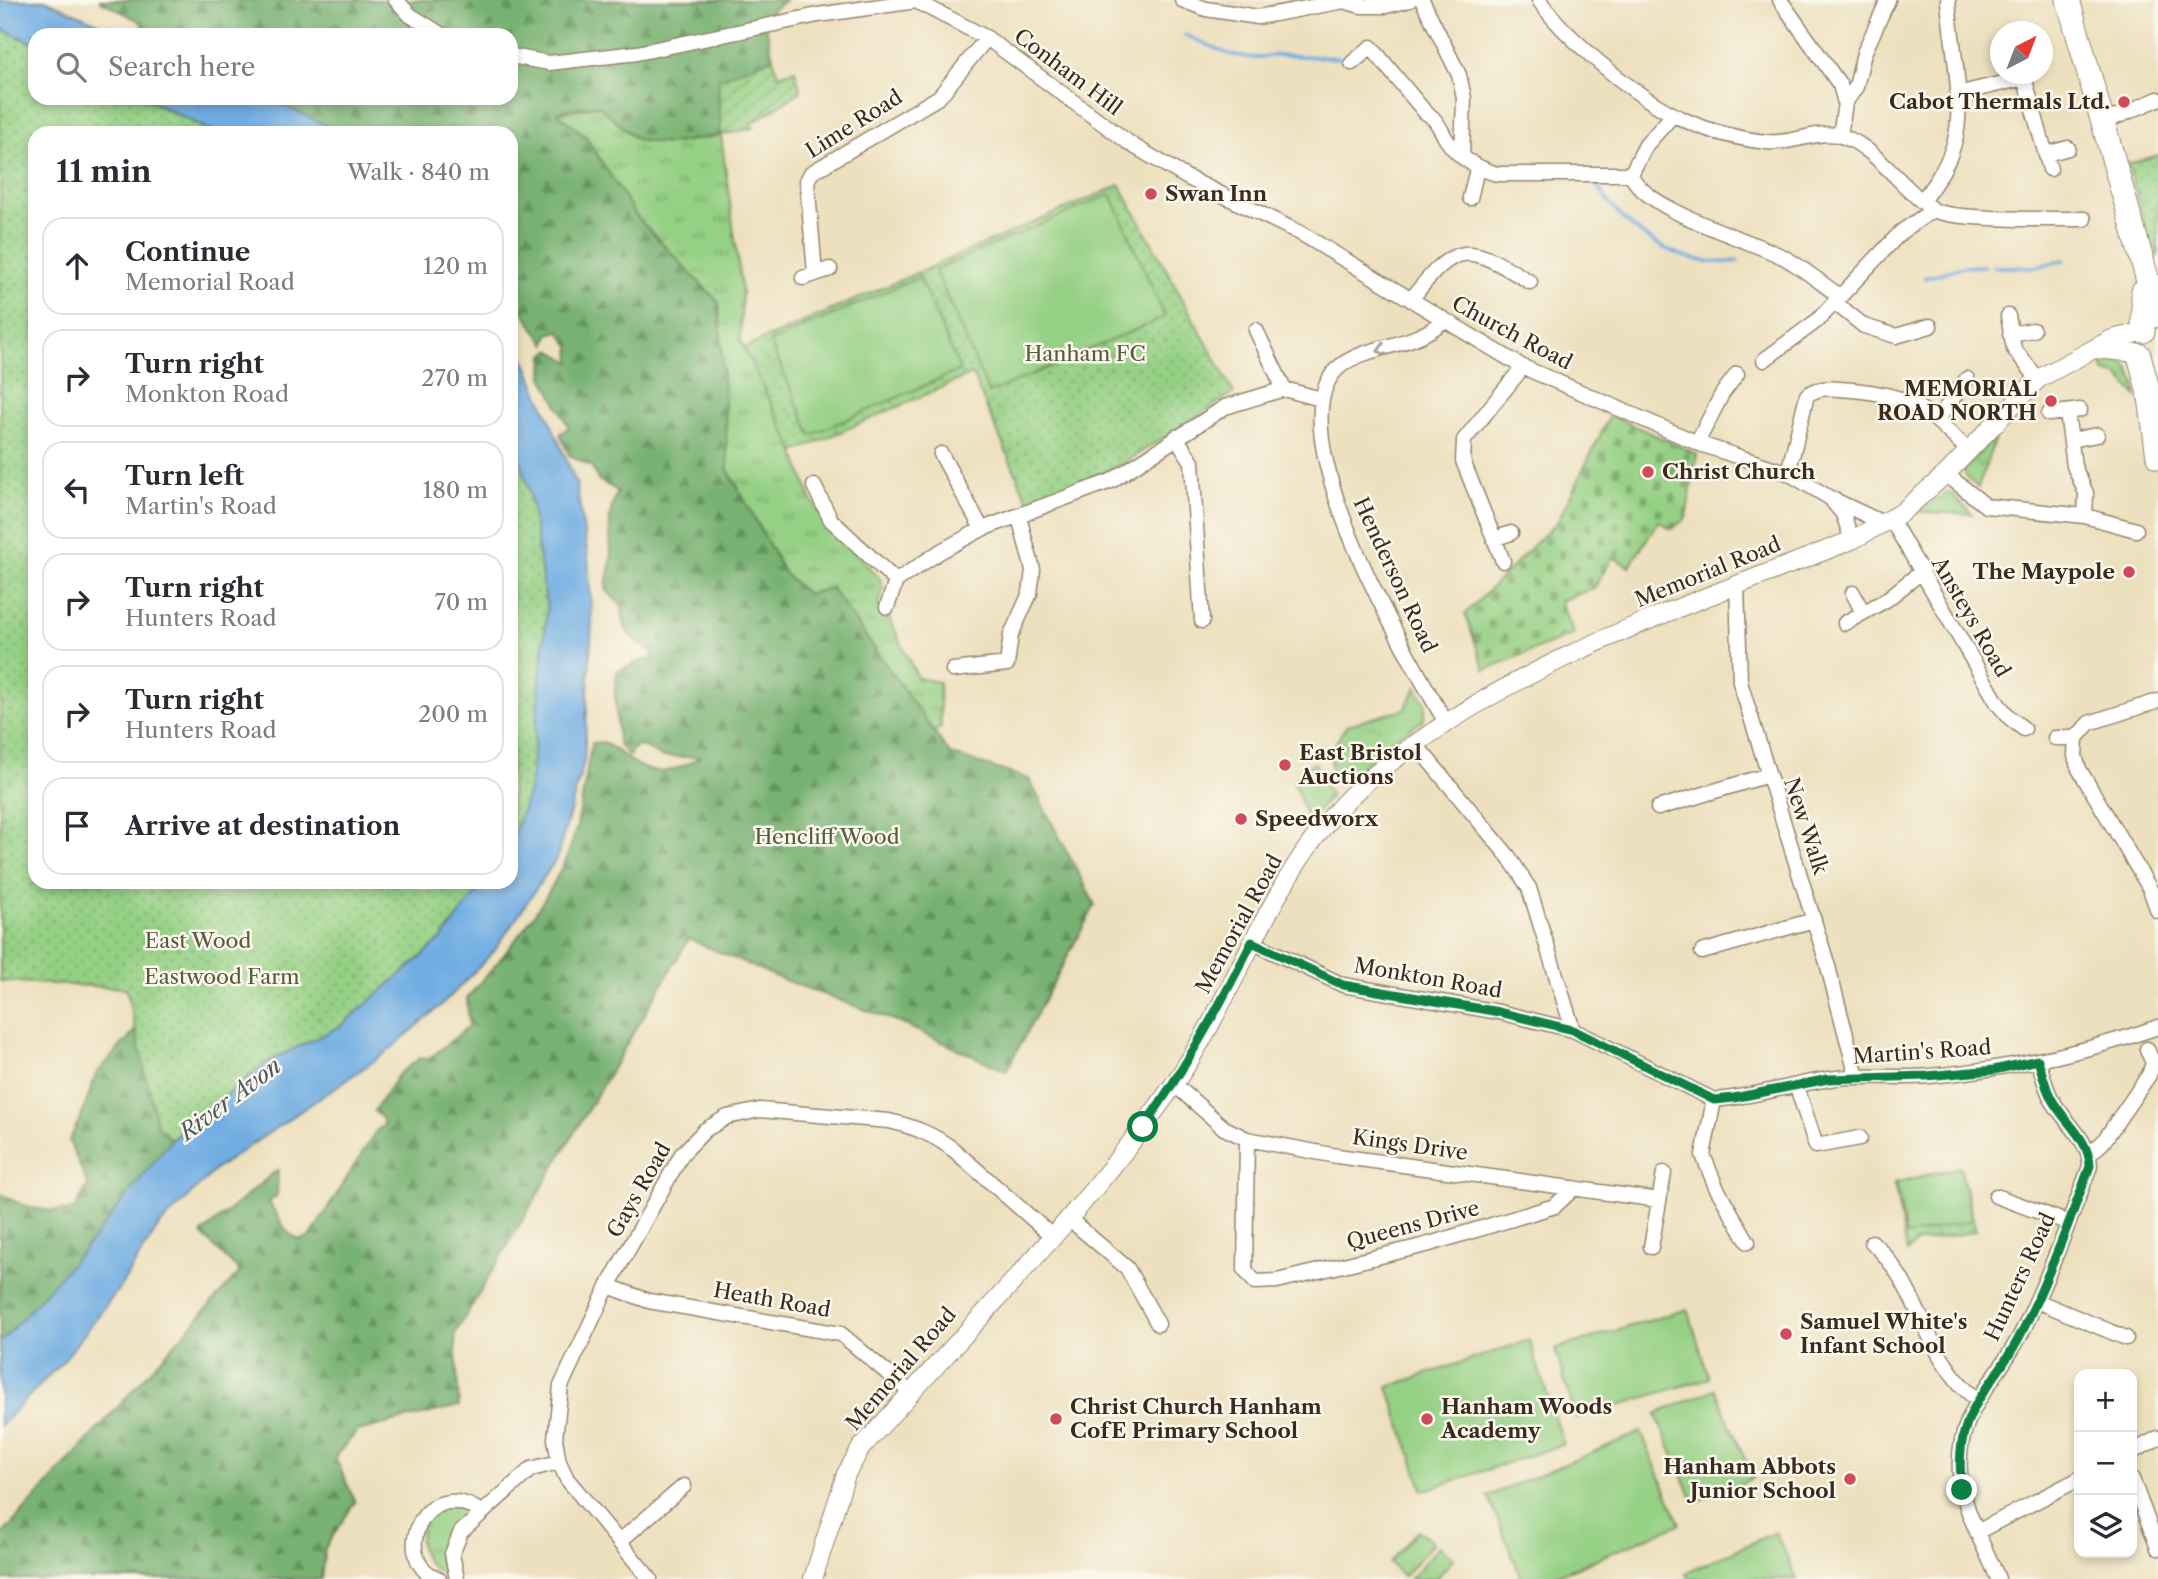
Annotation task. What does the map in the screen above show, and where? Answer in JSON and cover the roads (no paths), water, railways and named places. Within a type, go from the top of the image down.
[{"type":"main road","points":[[2068,0],[2143,264],[2150,397],[2158,457]]},
{"type":"main road","points":[[2150,397],[2158,372]]},
{"type":"street","points":[[396,0],[410,15],[431,28]]},
{"type":"street","points":[[1182,0],[1206,9],[1258,17],[1345,1],[1361,6],[1386,6],[1410,0]]},
{"type":"street","points":[[1422,0],[1459,75],[1464,98],[1462,157]]},
{"type":"street","points":[[1780,0],[1840,85],[1845,103],[1840,135]]},
{"type":"street","points":[[1845,103],[1856,87],[1864,53],[1888,0]]},
{"type":"street","points":[[1764,360],[1818,320],[1927,206],[1956,138],[1957,94],[1948,0]]},
{"type":"street","name":"Conham Hill","points":[[518,57],[549,63],[636,53],[894,1],[916,1],[987,38],[1116,134],[1186,177]]},
{"type":"street","points":[[1542,1],[1570,37],[1634,92],[1672,116],[1725,136],[1771,143],[1840,135],[1863,148],[1927,206],[1964,217],[2065,223],[2084,219]]},
{"type":"street","name":"Lime Road","points":[[830,269],[809,276],[807,181],[811,173],[939,97],[987,38]]},
{"type":"street","points":[[1352,63],[1371,47],[1425,112],[1436,118],[1447,141],[1478,169],[1497,174],[1631,174]]},
{"type":"street","points":[[1957,94],[1994,84]]},
{"type":"street","points":[[2026,84],[2050,169]]},
{"type":"street","points":[[2102,123],[2122,117],[2158,99]]},
{"type":"street","points":[[1672,116],[1646,145],[1631,174],[1634,183],[1666,206],[1785,258],[1836,299],[1864,326],[1896,335],[1930,326]]},
{"type":"street","points":[[2047,154],[2068,148]]},
{"type":"street","points":[[1470,198],[1478,169]]},
{"type":"street","name":"Church Road","points":[[1186,177],[1302,234],[1523,367],[1697,443],[1788,473],[1830,498],[1887,521]]},
{"type":"street","points":[[1411,300],[1440,263],[1460,254],[1487,257],[1530,282]]},
{"type":"street","points":[[2008,316],[2014,349],[2038,379]]},
{"type":"street","points":[[887,607],[896,581],[982,529],[1111,481],[1226,407],[1284,389],[1321,399],[1325,385],[1341,365],[1423,336],[1443,321]]},
{"type":"street","points":[[2010,334],[2033,330]]},
{"type":"street","name":"Memorial Road","points":[[813,1579],[846,1474],[861,1448],[1114,1164],[1174,1084],[1210,1024],[1284,881],[1323,828],[1371,778],[1445,721],[1511,682],[1565,655],[1852,540],[1887,521],[1946,474],[2038,379],[2094,349],[2148,339]]},
{"type":"street","points":[[1256,340],[1284,389]]},
{"type":"street","points":[[1503,561],[1463,461],[1462,449],[1464,440],[1523,367]]},
{"type":"street","points":[[1697,443],[1722,394],[1738,374]]},
{"type":"street","points":[[1937,420],[1967,379]]},
{"type":"street","points":[[1788,473],[1807,395],[1819,387],[1890,393],[1910,401],[1937,420],[1969,451]]},
{"type":"street","name":"Henderson Road","points":[[1321,399],[1320,443],[1343,517],[1375,592],[1445,721]]},
{"type":"street","points":[[2049,414],[2073,411],[2071,440],[2074,466],[2086,493],[2085,516]]},
{"type":"street","points":[[2071,440],[2097,435]]},
{"type":"street","points":[[1176,437],[1192,462],[1202,621]]},
{"type":"street","points":[[941,454],[982,529]]},
{"type":"street","points":[[1946,474],[1986,506],[2085,516],[2136,530]]},
{"type":"street","points":[[814,486],[821,506],[831,520],[874,564],[896,581]]},
{"type":"street","name":"Church Road","points":[[1830,498],[1843,514],[1852,540]]},
{"type":"street","points":[[953,670],[1007,664],[1011,635],[1030,593],[1033,570],[1019,517]]},
{"type":"street","name":"Ansteys Road","points":[[1887,521],[2003,712],[2024,729]]},
{"type":"street","points":[[1494,539],[1511,533]]},
{"type":"street","points":[[1845,623],[1886,600],[1920,573]]},
{"type":"street","name":"New Walk","points":[[1737,585],[1738,674],[1814,920],[1857,1077]]},
{"type":"street","points":[[1853,593],[1863,613]]},
{"type":"street","points":[[2158,701],[2089,723],[2076,738],[2075,755],[2080,769],[2150,889],[2158,911]]},
{"type":"street","points":[[2055,737],[2076,738]]},
{"type":"street","points":[[1416,744],[1509,857],[1529,888],[1573,1030]]},
{"type":"street","points":[[1658,808],[1768,775]]},
{"type":"street","points":[[1702,951],[1814,920]]},
{"type":"street","name":"Monkton Road","points":[[1252,942],[1343,985],[1499,1012],[1573,1030],[1714,1100]]},
{"type":"street","name":"Martin's Road","points":[[1714,1100],[1797,1087],[1828,1079],[1926,1076],[1994,1070],[2158,1027]]},
{"type":"street","name":"Hunters Road","points":[[1998,1579],[1962,1490],[1960,1472],[1965,1429],[1976,1399],[2010,1352],[2037,1301],[2090,1166],[2090,1154],[2103,1142],[2149,1075],[2152,1063],[2147,1049]]},
{"type":"street","points":[[2038,1060],[2051,1098],[2090,1154]]},
{"type":"street","name":"Kings Drive","points":[[1174,1084],[1224,1128],[1247,1139],[1337,1156],[1660,1200]]},
{"type":"street","points":[[1797,1087],[1815,1143],[1820,1147],[1860,1138]]},
{"type":"street","points":[[1714,1100],[1703,1155],[1716,1187],[1748,1242]]},
{"type":"street","name":"Gays Road","points":[[650,1579],[567,1479],[559,1462],[555,1439],[561,1387],[608,1286],[682,1154],[705,1130],[727,1117],[760,1110],[890,1121],[925,1131],[956,1150],[1052,1236]]},
{"type":"street","name":"Queens Drive","points":[[1247,1139],[1245,1270],[1255,1282],[1278,1281],[1426,1245],[1555,1206],[1574,1188]]},
{"type":"street","points":[[1651,1247],[1664,1173]]},
{"type":"street","points":[[1996,1196],[2069,1223]]},
{"type":"street","points":[[1068,1218],[1127,1268],[1158,1324]]},
{"type":"street","points":[[1872,1242],[1890,1261],[1902,1280],[1939,1359],[1959,1386],[1976,1399]]},
{"type":"street","name":"Heath Road","points":[[608,1286],[649,1301],[841,1334],[910,1392]]},
{"type":"street","points":[[2037,1301],[2126,1338]]},
{"type":"street","points":[[2137,1448],[2158,1438]]},
{"type":"street","points":[[455,1579],[452,1554],[461,1532],[531,1469],[559,1462]]},
{"type":"street","points":[[1979,1531],[2074,1482]]},
{"type":"street","points":[[620,1541],[684,1486]]},
{"type":"street","points":[[2137,1492],[2158,1548]]},
{"type":"street","points":[[439,1579],[424,1569],[414,1543],[417,1528],[425,1515],[438,1505],[452,1500],[467,1503],[481,1512]]},
{"type":"water","points":[[0,0],[45,0],[109,28],[28,28],[28,41],[0,28]]},
{"type":"water","points":[[159,105],[283,105],[328,126],[202,126]]},
{"type":"water","name":"River Avon","points":[[518,344],[576,483],[588,558],[592,622],[584,761],[557,858],[494,951],[445,1002],[387,1052],[216,1169],[159,1226],[118,1290],[63,1361],[0,1426],[0,1343],[94,1238],[171,1140],[267,1062],[341,1026],[442,939],[479,889],[518,889],[518,822],[530,788],[547,609],[530,494],[518,452]]},
{"type":"waterway","points":[[1185,35],[1229,54],[1253,58],[1279,55],[1341,58]]},
{"type":"waterway","points":[[1598,186],[1624,219],[1658,244],[1696,259],[1738,261]]},
{"type":"waterway","points":[[1993,267],[2035,267],[2064,260]]},
{"type":"waterway","points":[[1924,278],[1963,267],[1985,266]]},
{"type":"place","name":"Cabot Thermals Ltd.","points":[[2124,102]]},
{"type":"place","name":"Swan Inn","points":[[1151,194]]},
{"type":"place","name":"MEMORIAL ROAD NORTH","points":[[2051,401]]},
{"type":"place","name":"Christ Church","points":[[1648,472]]},
{"type":"place","name":"The Maypole","points":[[2129,572]]},
{"type":"place","name":"East Bristol Auctions","points":[[1285,765]]},
{"type":"place","name":"Speedworx","points":[[1241,819]]},
{"type":"place","name":"Samuel White's Infant School","points":[[1786,1334]]},
{"type":"place","name":"Christ Church Hanham CofE Primary School","points":[[1056,1419]]},
{"type":"place","name":"Hanham Woods Academy","points":[[1427,1419]]},
{"type":"place","name":"Hanham Abbots Junior School","points":[[1850,1479]]},
{"type":"park label","name":"Hanham FC","points":[[1085,354]]},
{"type":"park label","name":"Hencliff Wood","points":[[827,837]]},
{"type":"park label","name":"East Wood","points":[[198,941]]},
{"type":"park label","name":"Eastwood Farm","points":[[222,977]]}]
